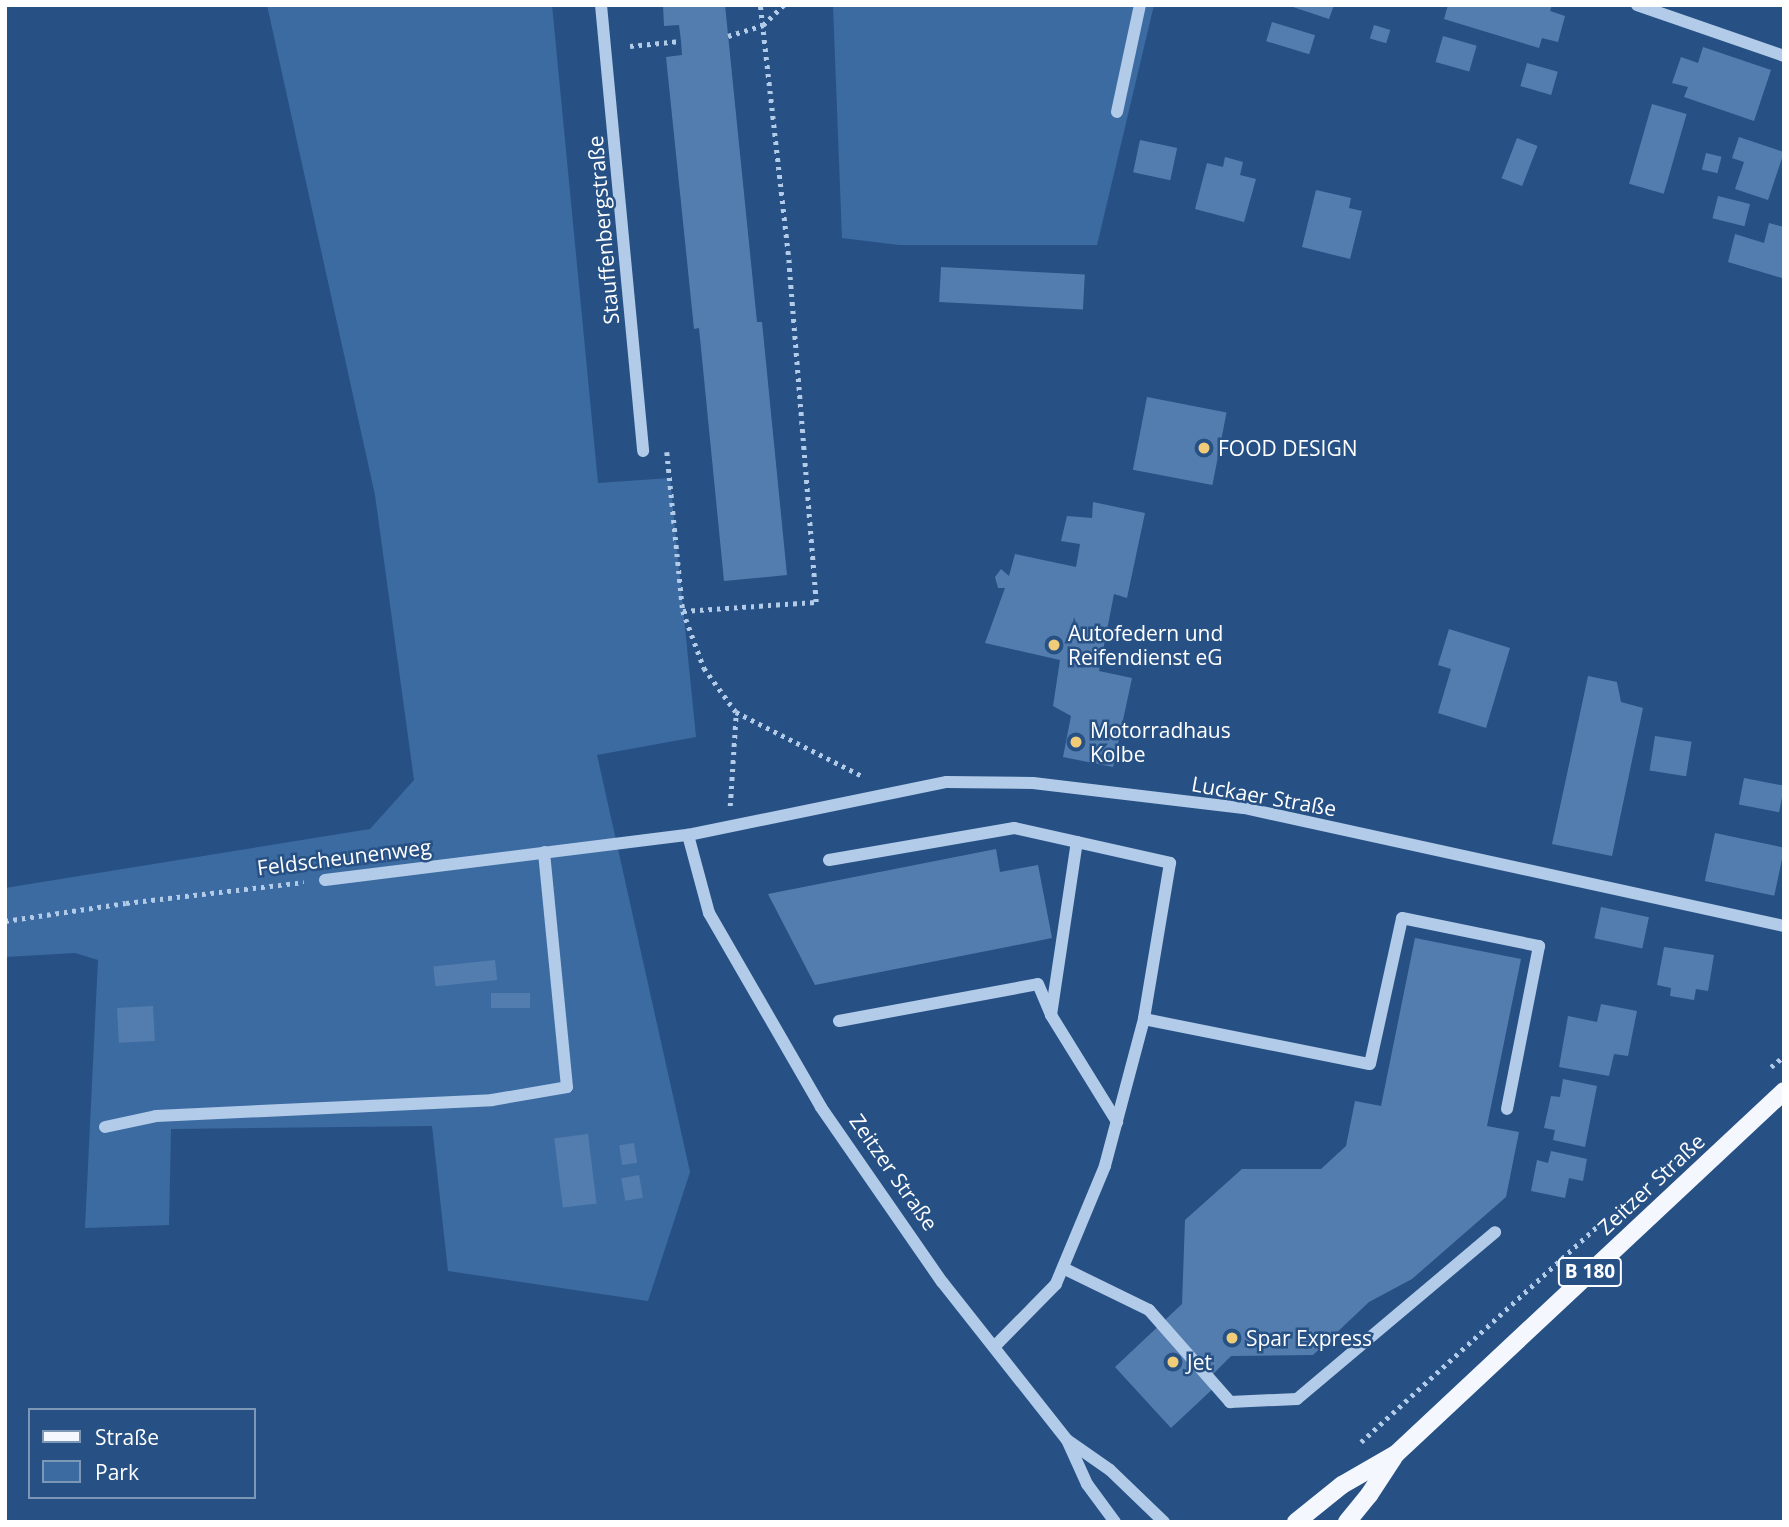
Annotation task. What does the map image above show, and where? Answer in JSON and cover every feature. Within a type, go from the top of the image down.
[{"type":"main road","name":"Zeitzer Straße","points":[[1296,1522],[1342,1485],[1396,1454],[1784,1091]]},
{"type":"main road","name":"Zeitzer Straße","points":[[1347,1522],[1396,1454]]},
{"type":"street","name":"Stauffenbergstraße","points":[[601,5],[643,450]]},
{"type":"street","points":[[1117,112],[1140,5]]},
{"type":"street","points":[[1637,5],[1784,56]]},
{"type":"street","name":"Luckaer Straße","points":[[688,835],[947,782],[1033,783],[1244,808],[1784,926]]},
{"type":"street","points":[[829,860],[1014,828],[1170,863],[1144,1019],[1105,1166],[1056,1284],[995,1346]]},
{"type":"street","name":"Feldscheunenweg","points":[[325,880],[688,835]]},
{"type":"street","name":"Zeitzer Straße","points":[[688,835],[709,913],[821,1107],[942,1282],[1067,1440],[1087,1484],[1115,1522]]},
{"type":"street","points":[[1051,1015],[1077,842]]},
{"type":"street","points":[[105,1127],[156,1116],[492,1100],[567,1087],[544,852]]},
{"type":"street","points":[[1144,1019],[1370,1065],[1402,918],[1539,946],[1507,1109]]},
{"type":"street","points":[[839,1021],[1038,984],[1051,1015],[1117,1122]]},
{"type":"street","points":[[1063,1268],[1149,1310],[1230,1402],[1297,1399],[1495,1232]]},
{"type":"street","name":"Zeitzer Straße","points":[[1067,1440],[1110,1470],[1164,1522]]},
{"type":"path","points":[[760,5],[789,263],[816,602],[683,611],[704,668],[736,712],[859,774],[888,794]]},
{"type":"path","points":[[728,36],[763,24],[784,5]]},
{"type":"path","points":[[630,46],[681,41]]},
{"type":"path","points":[[728,827],[736,712]]},
{"type":"path","name":"Feldscheunenweg","points":[[5,920],[125,902],[325,880]]},
{"type":"path","points":[[1763,1074],[1784,1056]]},
{"type":"path","points":[[1353,1449],[1609,1215]]},
{"type":"green space","points":[[267,5],[552,5],[598,483],[670,478],[696,737],[597,755],[690,1172],[648,1301],[448,1271],[432,1126],[171,1129],[169,1225],[85,1228],[98,960],[75,953],[5,957],[5,888],[370,829],[414,780],[375,495]]},
{"type":"green space","points":[[833,5],[1154,5],[1097,245],[899,245],[842,238]]},
{"type":"building","points":[[663,5],[725,5],[757,322],[762,322],[787,575],[724,581],[699,328],[694,329],[666,57],[682,55],[681,41],[679,25],[664,26]]},
{"type":"building","points":[[1287,5],[1334,5],[1329,19]]},
{"type":"building","points":[[1448,5],[1552,5],[1550,11],[1565,16],[1558,42],[1542,38],[1539,48],[1444,19]]},
{"type":"building","points":[[1272,22],[1315,35],[1309,54],[1266,41]]},
{"type":"building","points":[[1374,25],[1390,30],[1386,43],[1370,38]]},
{"type":"building","points":[[1443,36],[1477,46],[1469,72],[1436,62]]},
{"type":"building","points":[[1703,47],[1771,70],[1754,121],[1684,97],[1688,87],[1672,83],[1681,57],[1698,63]]},
{"type":"building","points":[[1527,63],[1558,72],[1551,95],[1520,86]]},
{"type":"building","points":[[1652,104],[1687,114],[1664,194],[1629,184]]},
{"type":"building","points":[[1739,137],[1784,152],[1768,200],[1735,189],[1744,162],[1732,158]]},
{"type":"building","points":[[1517,138],[1538,146],[1522,186],[1502,178]]},
{"type":"building","points":[[1140,140],[1177,148],[1170,180],[1133,172]]},
{"type":"building","points":[[1706,153],[1722,157],[1717,173],[1702,169]]},
{"type":"building","points":[[1225,157],[1243,162],[1240,175],[1256,179],[1244,222],[1195,209],[1207,163],[1223,167]]},
{"type":"building","points":[[1316,190],[1351,198],[1349,208],[1362,211],[1350,259],[1302,247]]},
{"type":"building","points":[[1718,196],[1750,204],[1744,226],[1712,218]]},
{"type":"building","points":[[1769,223],[1784,227],[1782,278],[1728,262],[1735,234],[1764,243]]},
{"type":"building","points":[[941,267],[1085,275],[1083,309],[939,302]]},
{"type":"building","points":[[1147,397],[1227,412],[1212,485],[1133,470]]},
{"type":"building","points":[[1093,502],[1145,513],[1127,598],[1114,594],[1099,671],[1132,678],[1113,767],[1063,757],[1071,716],[1053,706],[1060,660],[985,643],[1005,588],[998,588],[995,577],[1001,569],[1009,576],[1015,554],[1076,567],[1080,544],[1061,541],[1067,516],[1092,518]]},
{"type":"building","points":[[1449,629],[1510,648],[1486,728],[1438,713],[1451,669],[1438,665]]},
{"type":"building","points":[[1588,676],[1617,682],[1621,702],[1643,708],[1612,856],[1552,844]]},
{"type":"building","points":[[1655,736],[1692,742],[1686,776],[1650,771]]},
{"type":"building","points":[[1744,778],[1784,786],[1779,812],[1739,805]]},
{"type":"building","points":[[1715,833],[1784,848],[1774,896],[1705,881]]},
{"type":"building","points":[[996,849],[1000,872],[1038,865],[1052,938],[815,985],[768,894]]},
{"type":"building","points":[[1601,907],[1649,917],[1642,948],[1594,938]]},
{"type":"building","points":[[1415,938],[1521,959],[1487,1126],[1519,1132],[1506,1197],[1412,1279],[1369,1302],[1313,1355],[1231,1356],[1212,1375],[1219,1383],[1171,1428],[1115,1367],[1182,1304],[1185,1220],[1242,1169],[1321,1169],[1346,1146],[1355,1101],[1381,1106]]},
{"type":"building","points":[[1664,947],[1714,955],[1708,991],[1696,989],[1694,1000],[1670,996],[1671,988],[1657,985]]},
{"type":"building","points":[[495,960],[497,980],[435,986],[433,966]]},
{"type":"building","points":[[491,993],[530,993],[530,1008],[491,1008]]},
{"type":"building","points":[[1601,1004],[1637,1011],[1628,1056],[1614,1054],[1609,1076],[1559,1067],[1568,1016],[1597,1022]]},
{"type":"building","points":[[153,1006],[155,1041],[119,1043],[117,1008]]},
{"type":"building","points":[[1563,1079],[1597,1086],[1585,1147],[1553,1140],[1555,1130],[1544,1128],[1551,1096],[1560,1097]]},
{"type":"building","points":[[588,1134],[597,1203],[563,1208],[554,1138]]},
{"type":"building","points":[[634,1143],[637,1163],[622,1165],[619,1145]]},
{"type":"building","points":[[1551,1151],[1587,1159],[1583,1181],[1569,1178],[1565,1198],[1531,1191],[1537,1160],[1548,1163]]},
{"type":"building","points":[[639,1175],[643,1198],[625,1201],[621,1178]]},
{"type":"place","name":"FOOD DESIGN","points":[[1204,448]]},
{"type":"place","name":"Autofedern und Reifendienst eG","points":[[1054,645]]},
{"type":"place","name":"Motorradhaus Kolbe","points":[[1076,742]]},
{"type":"place","name":"Spar Express","points":[[1232,1338]]},
{"type":"place","name":"Jet","points":[[1173,1362]]}]
